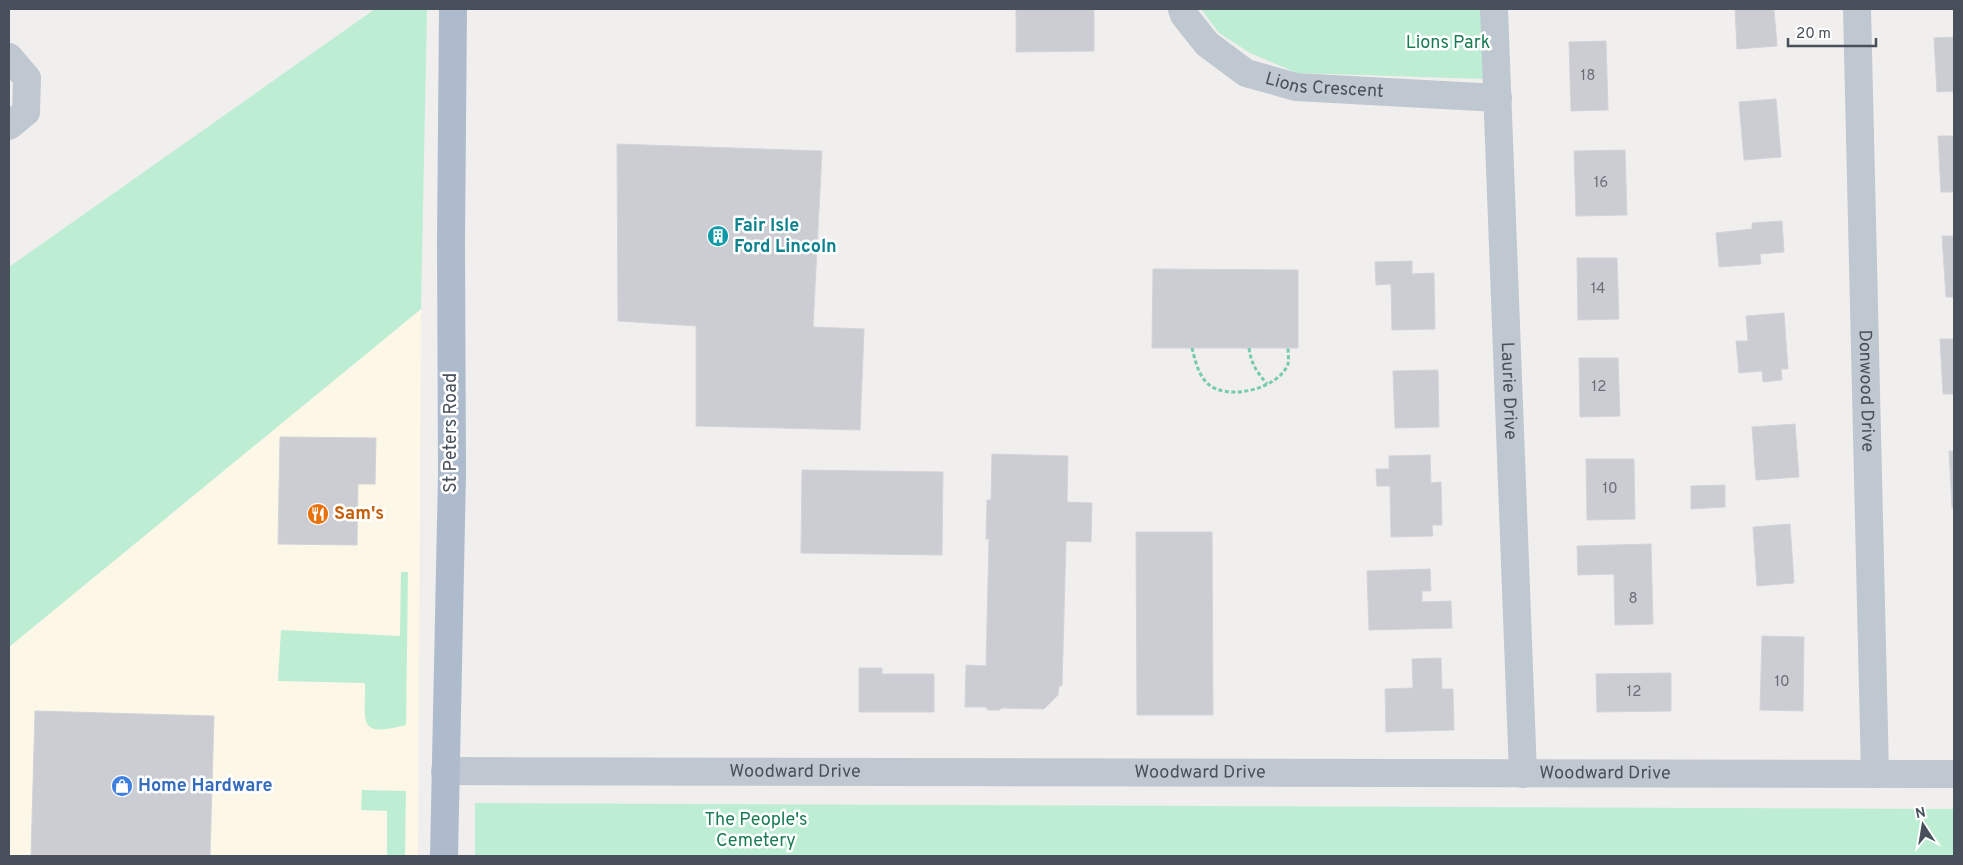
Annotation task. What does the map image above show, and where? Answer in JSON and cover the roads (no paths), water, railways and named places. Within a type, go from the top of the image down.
[{"type":"main road","name":"St Peters Road","points":[[444,856],[452,474],[451,242],[454,9]]},
{"type":"street","name":"Lions Crescent","points":[[1182,9],[1184,15],[1207,44],[1246,73],[1255,76],[1296,87],[1498,98]]},
{"type":"street","name":"Laurie Drive","points":[[1494,9],[1523,774]]},
{"type":"street","name":"Donwood Drive","points":[[1857,9],[1875,774]]},
{"type":"street","points":[[9,57],[27,78],[26,112],[9,126]]},
{"type":"street","name":"Woodward Drive","points":[[445,771],[1954,774]]},
{"type":"place","name":"Fair Isle Ford Lincoln","points":[[718,236]]},
{"type":"place","name":"Sam's","points":[[318,514]]},
{"type":"place","name":"Home Hardware","points":[[122,786]]},
{"type":"park label","name":"Lions Park","points":[[1448,43]]},
{"type":"park label","name":"The People's Cemetery","points":[[756,830]]}]
